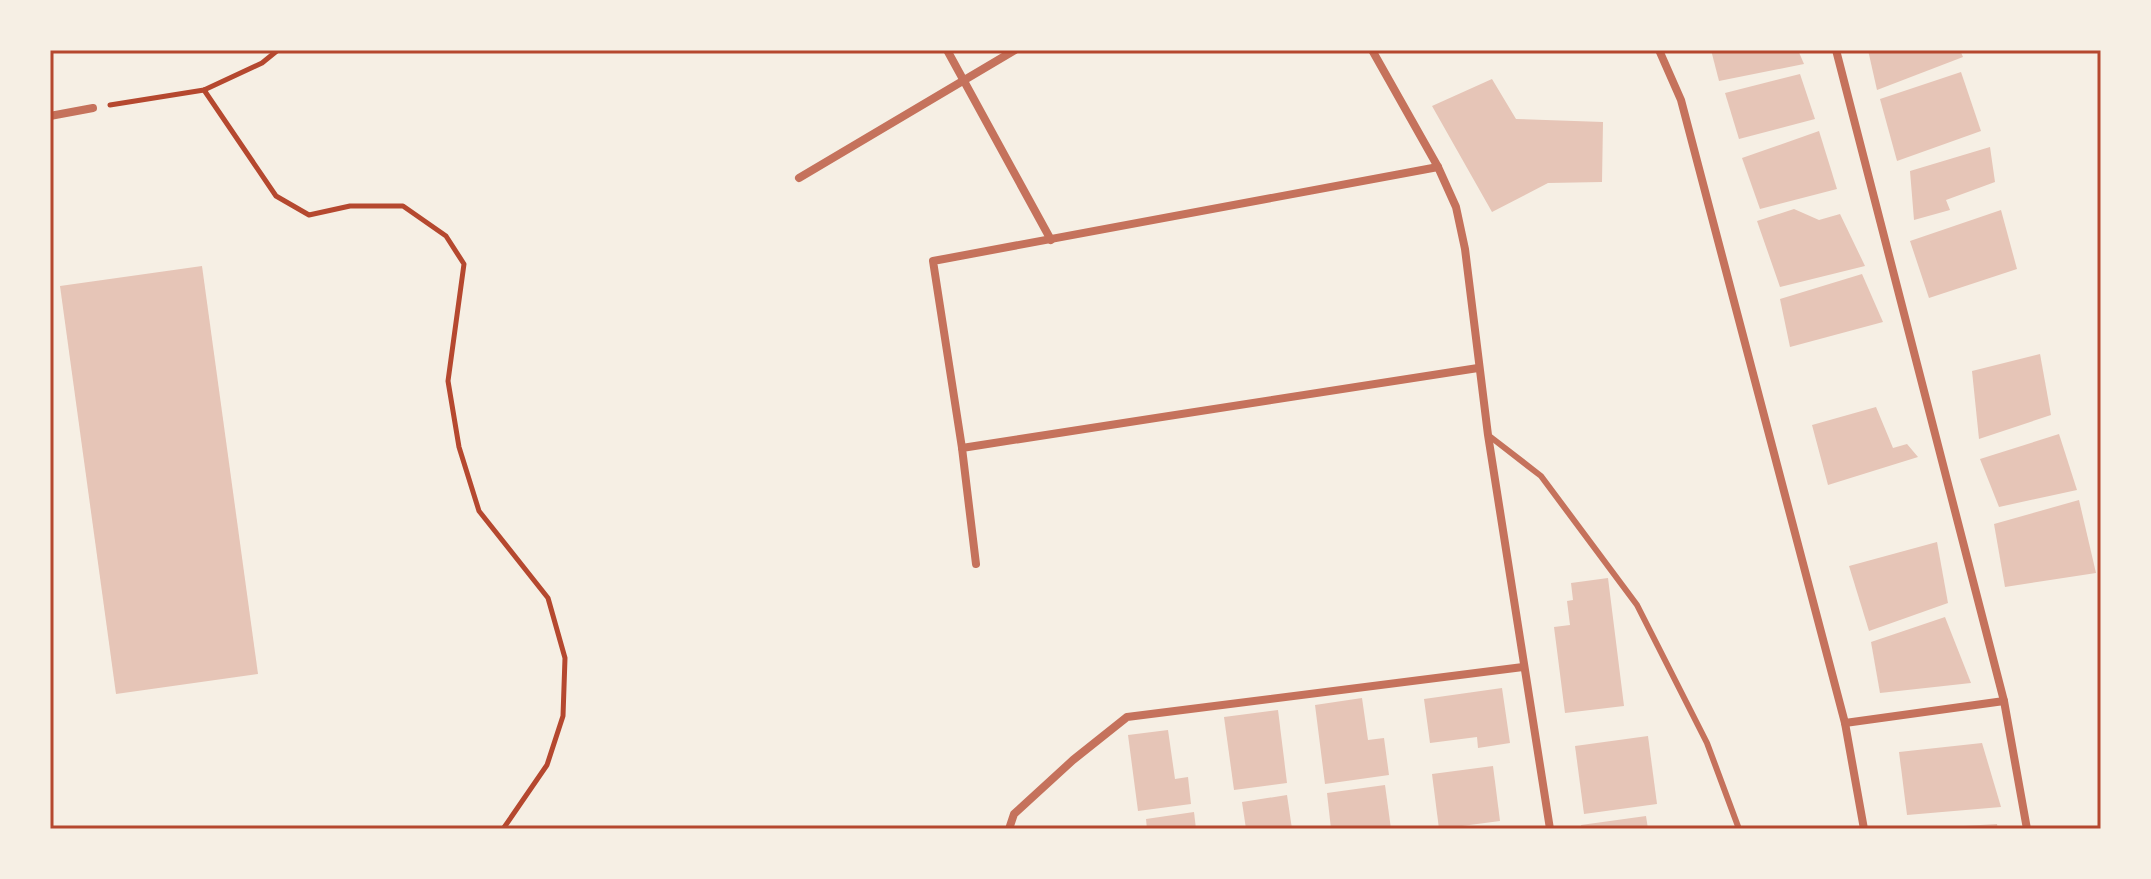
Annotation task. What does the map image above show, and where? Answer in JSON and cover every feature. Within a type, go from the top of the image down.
[{"type":"street","points":[[947,50],[1051,240]]},
{"type":"street","points":[[799,178],[1015,50]]},
{"type":"street","points":[[1372,50],[1438,167],[1456,207],[1465,249],[1478,368],[1550,829]]},
{"type":"street","points":[[1659,50],[1681,100],[1845,723],[1864,829]]},
{"type":"street","points":[[1836,50],[2004,701],[2027,829]]},
{"type":"street","points":[[50,116],[93,108]]},
{"type":"street","points":[[976,564],[962,448],[933,261],[1438,167]]},
{"type":"street","points":[[962,448],[1478,368]]},
{"type":"street","points":[[1009,829],[1014,814],[1073,760],[1127,717],[1523,667]]},
{"type":"street","points":[[1845,723],[2004,701]]},
{"type":"lane","points":[[1488,435],[1541,476],[1637,605],[1707,743],[1739,829]]},
{"type":"path","points":[[93,108],[204,90],[262,63],[278,50]]},
{"type":"path","points":[[204,90],[276,196],[309,215],[350,206],[403,206],[446,236],[464,264],[448,381],[459,447],[479,511],[548,598],[565,658],[563,716],[547,765],[503,829]]},
{"type":"building","points":[[1711,50],[1798,50],[1804,64],[1719,81]]},
{"type":"building","points":[[1868,50],[1960,50],[1963,57],[1877,90]]},
{"type":"building","points":[[1961,72],[1981,131],[1897,161],[1880,99]]},
{"type":"building","points":[[1800,74],[1815,119],[1739,139],[1725,93]]},
{"type":"building","points":[[1492,79],[1516,119],[1603,122],[1602,182],[1548,183],[1492,212],[1432,106]]},
{"type":"building","points":[[1819,131],[1837,189],[1760,209],[1742,158]]},
{"type":"building","points":[[1990,147],[1995,182],[1946,200],[1950,210],[1914,220],[1910,171]]},
{"type":"building","points":[[1794,209],[1819,220],[1840,214],[1865,266],[1780,287],[1757,221]]},
{"type":"building","points":[[2001,210],[2017,269],[1929,298],[1910,241]]},
{"type":"building","points":[[202,266],[258,674],[116,694],[60,286]]},
{"type":"building","points":[[1862,274],[1883,322],[1790,347],[1780,299]]},
{"type":"building","points":[[2040,354],[2051,415],[1979,439],[1972,371]]},
{"type":"building","points":[[1876,407],[1893,448],[1907,444],[1918,457],[1828,485],[1812,425]]},
{"type":"building","points":[[2059,434],[2077,490],[1999,507],[1980,459]]},
{"type":"building","points":[[2079,500],[2096,573],[2005,587],[1994,524]]},
{"type":"building","points":[[1937,542],[1948,603],[1869,631],[1849,566]]},
{"type":"building","points":[[1608,578],[1624,706],[1565,713],[1554,627],[1570,625],[1567,601],[1573,600],[1571,583]]},
{"type":"building","points":[[1945,617],[1971,683],[1880,693],[1871,642]]},
{"type":"building","points":[[1502,688],[1510,743],[1478,748],[1477,737],[1430,743],[1424,699]]},
{"type":"building","points":[[1362,698],[1368,740],[1384,738],[1389,775],[1325,784],[1315,705]]},
{"type":"building","points":[[1278,710],[1287,783],[1234,790],[1224,717]]},
{"type":"building","points":[[1168,730],[1175,779],[1188,777],[1191,804],[1138,811],[1128,735]]},
{"type":"building","points":[[1648,736],[1657,804],[1584,814],[1575,746]]},
{"type":"building","points":[[1982,743],[2001,807],[1907,815],[1899,752]]},
{"type":"building","points":[[1493,766],[1500,821],[1439,829],[1432,774]]},
{"type":"building","points":[[1385,785],[1391,829],[1331,829],[1327,793]]},
{"type":"building","points":[[1287,795],[1292,829],[1246,829],[1242,802]]},
{"type":"building","points":[[1194,812],[1196,829],[1147,829],[1146,819]]},
{"type":"building","points":[[1646,816],[1648,829],[1582,829],[1581,825]]},
{"type":"building","points":[[1997,824],[1998,829],[1947,829],[1947,827]]}]
